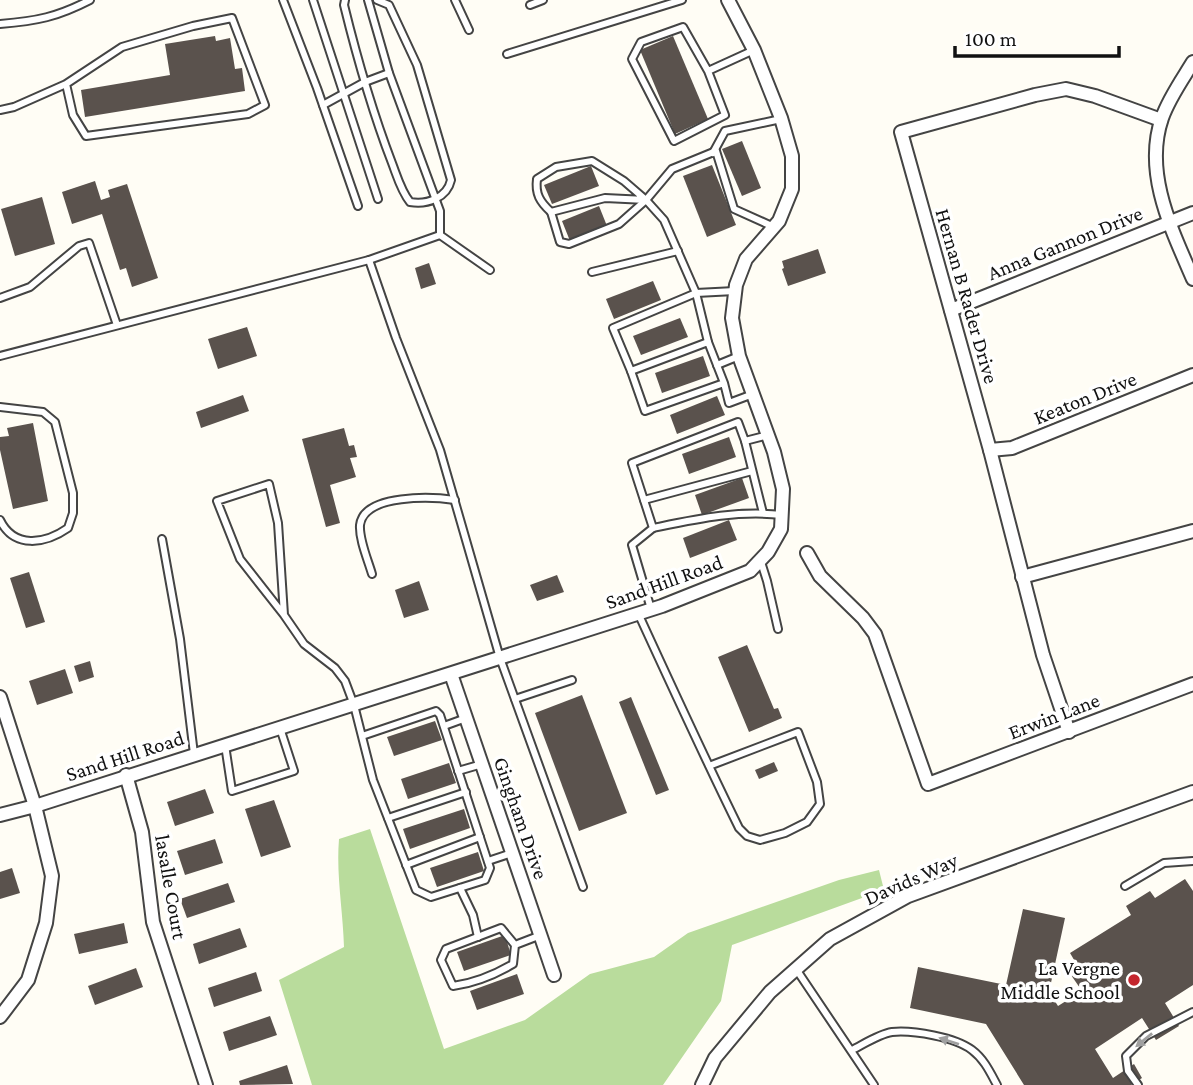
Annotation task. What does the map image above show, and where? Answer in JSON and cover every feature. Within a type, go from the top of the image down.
[{"type":"street","name":"Sand Hill Road","points":[[0,815],[651,609],[750,570],[768,552],[781,530],[783,489],[768,435],[738,356],[733,318],[735,291],[746,259],[779,221],[792,190],[792,156],[782,120],[754,50],[728,0]]},
{"type":"street","points":[[1193,62],[1170,99],[1161,120],[1157,164],[1159,186],[1168,222],[1193,279]]},
{"type":"street","name":"Hernan B Rader Drive","points":[[1069,732],[1043,655],[990,450],[901,132],[1066,89],[1095,96],[1161,120]]},
{"type":"street","name":"Anna Gannon Drive","points":[[951,310],[1193,213]]},
{"type":"street","name":"Keaton Drive","points":[[990,450],[1012,448],[1193,375]]},
{"type":"street","points":[[1022,577],[1193,531]]},
{"type":"street","name":"Erwin Lane","points":[[807,553],[820,576],[863,618],[875,634],[928,784],[1193,684]]},
{"type":"street","name":"Gingham Drive","points":[[451,674],[554,975]]},
{"type":"street","points":[[0,696],[35,806],[52,876],[46,923],[29,980],[0,1017]]},
{"type":"street","name":"lasalle Court","points":[[126,775],[142,832],[153,922],[206,1085]]},
{"type":"street","name":"Davids Way","points":[[702,1085],[715,1058],[770,992],[830,939],[908,896],[1193,792]]},
{"type":"lane","points":[[0,24],[60,15],[90,0]]},
{"type":"lane","points":[[283,0],[358,206]]},
{"type":"lane","points":[[313,0],[378,199]]},
{"type":"lane","points":[[345,0],[365,82],[404,195],[410,202],[434,200],[449,188],[451,180],[416,65],[389,5],[377,0]]},
{"type":"lane","points":[[368,0],[389,73],[440,211],[440,235]]},
{"type":"lane","points":[[456,0],[469,30]]},
{"type":"lane","points":[[530,5],[543,0]]},
{"type":"lane","points":[[507,54],[682,0]]},
{"type":"lane","points":[[0,110],[14,107],[66,84],[122,47],[193,26],[232,18],[265,104],[248,114],[86,136],[73,115],[66,84]]},
{"type":"lane","points":[[683,27],[708,71],[725,115],[674,141],[632,59],[641,41],[683,27]]},
{"type":"lane","points":[[708,71],[754,50]]},
{"type":"lane","points":[[323,105],[365,82],[389,73]]},
{"type":"lane","points":[[713,153],[725,131],[782,120]]},
{"type":"lane","points":[[753,394],[729,403],[708,342],[696,293],[664,220],[646,200],[624,181],[592,161],[556,167],[537,179],[536,190],[541,203],[551,212],[560,242],[569,244],[619,224],[646,200],[672,169],[716,151],[734,209],[774,227]]},
{"type":"lane","points":[[551,212],[605,198],[646,200]]},
{"type":"lane","points":[[0,356],[369,260],[440,235]]},
{"type":"lane","points":[[440,235],[489,270]]},
{"type":"lane","points":[[0,298],[30,287],[79,246],[89,243],[117,325]]},
{"type":"lane","points":[[592,272],[678,251]]},
{"type":"lane","points":[[369,260],[440,450],[500,658],[583,887]]},
{"type":"lane","points":[[724,383],[645,411],[631,370],[612,328],[696,293],[735,291]]},
{"type":"lane","points":[[631,370],[708,342]]},
{"type":"lane","points":[[717,365],[738,356]]},
{"type":"lane","points":[[0,407],[43,412],[55,422],[73,493],[68,528],[58,535],[27,542],[11,537],[0,520]]},
{"type":"lane","points":[[653,528],[632,463],[738,422],[763,513]]},
{"type":"lane","points":[[745,441],[768,435]]},
{"type":"lane","points":[[644,500],[752,471]]},
{"type":"lane","points":[[284,615],[278,523],[269,484],[217,501],[240,559],[304,644],[335,668],[345,681],[354,705],[373,780],[416,890],[431,897],[485,880],[490,868],[440,715],[436,711],[362,736]]},
{"type":"lane","points":[[372,574],[360,527],[369,510],[406,498],[429,496],[456,500]]},
{"type":"lane","points":[[651,609],[632,545],[653,528],[721,514],[782,515]]},
{"type":"lane","points":[[162,539],[180,639],[194,754]]},
{"type":"lane","points":[[760,560],[778,629]]},
{"type":"lane","points":[[638,613],[659,662],[709,766],[739,828],[747,836],[760,841],[807,822],[820,804],[817,782],[799,732],[709,766]]},
{"type":"lane","points":[[515,699],[572,680]]},
{"type":"lane","points":[[444,726],[466,718]]},
{"type":"lane","points":[[225,745],[232,791],[294,771],[280,728]]},
{"type":"lane","points":[[458,771],[482,764]]},
{"type":"lane","points":[[388,818],[466,793]]},
{"type":"lane","points":[[406,865],[480,837]]},
{"type":"lane","points":[[488,861],[512,852]]},
{"type":"lane","points":[[1125,886],[1164,863],[1193,861]]},
{"type":"lane","points":[[460,888],[473,915],[478,937]]},
{"type":"lane","points":[[501,928],[515,945],[513,964],[469,984],[453,986],[441,960],[446,949],[501,928]]},
{"type":"lane","points":[[515,945],[541,935]]},
{"type":"lane","points":[[796,969],[874,1085]]},
{"type":"lane","points":[[1138,1085],[1128,1071],[1126,1056],[1146,1037],[1193,1012]]},
{"type":"lane","points":[[852,1050],[892,1032],[949,1039],[971,1049],[987,1066],[997,1085]]},
{"type":"green space","points":[[370,829],[444,1049],[525,1020],[590,974],[654,957],[688,933],[839,880],[879,870],[884,890],[732,945],[721,1001],[663,1085],[312,1085],[279,980],[344,947],[338,866],[339,839]]},
{"type":"building","points":[[215,36],[216,41],[230,38],[235,69],[242,68],[245,91],[85,117],[81,90],[170,75],[165,44]]},
{"type":"building","points":[[673,36],[708,119],[675,134],[640,50]]},
{"type":"building","points":[[742,141],[761,188],[742,196],[722,149]]},
{"type":"building","points":[[712,165],[736,225],[707,237],[683,176]]},
{"type":"building","points":[[591,166],[599,186],[552,204],[544,185]]},
{"type":"building","points":[[95,181],[101,200],[110,197],[108,190],[127,184],[158,278],[132,287],[126,268],[120,270],[102,214],[72,224],[62,192]]},
{"type":"building","points":[[42,197],[55,244],[15,256],[1,209]]},
{"type":"building","points":[[599,206],[607,226],[570,241],[562,221]]},
{"type":"building","points":[[818,249],[826,273],[788,286],[782,261]]},
{"type":"building","points":[[429,263],[436,284],[421,289],[415,268]]},
{"type":"building","points":[[653,281],[661,300],[614,319],[606,299]]},
{"type":"building","points":[[680,318],[688,337],[641,355],[633,336]]},
{"type":"building","points":[[247,327],[257,356],[218,369],[208,339]]},
{"type":"building","points":[[703,356],[710,376],[662,393],[655,373]]},
{"type":"building","points":[[243,395],[249,411],[201,428],[196,412]]},
{"type":"building","points":[[717,396],[725,415],[677,434],[670,415]]},
{"type":"building","points":[[33,423],[48,501],[13,509],[0,450],[0,437],[9,436],[7,428]]},
{"type":"building","points":[[344,428],[349,446],[354,445],[357,457],[350,458],[356,477],[330,485],[340,523],[326,527],[302,439]]},
{"type":"building","points":[[729,437],[736,457],[689,474],[682,454]]},
{"type":"building","points":[[742,478],[749,498],[702,515],[695,495]]},
{"type":"building","points":[[729,520],[737,540],[690,558],[683,538]]},
{"type":"building","points":[[29,572],[45,622],[26,628],[10,578]]},
{"type":"building","points":[[557,575],[564,592],[537,601],[530,585]]},
{"type":"building","points":[[419,581],[429,610],[404,618],[395,590]]},
{"type":"building","points":[[747,645],[774,709],[778,708],[782,718],[749,732],[718,657]]},
{"type":"building","points":[[90,661],[94,677],[79,682],[74,666]]},
{"type":"building","points":[[65,669],[73,693],[37,705],[29,681]]},
{"type":"building","points":[[582,695],[627,813],[579,831],[535,713]]},
{"type":"building","points":[[631,697],[669,790],[656,795],[619,702]]},
{"type":"building","points":[[435,721],[442,740],[394,756],[387,737]]},
{"type":"building","points":[[774,762],[778,771],[759,779],[755,770]]},
{"type":"building","points":[[449,763],[456,783],[408,799],[401,779]]},
{"type":"building","points":[[205,789],[214,813],[175,826],[167,802]]},
{"type":"building","points":[[274,800],[291,847],[261,857],[245,809]]},
{"type":"building","points":[[464,809],[470,828],[410,849],[403,829]]},
{"type":"building","points":[[215,839],[223,863],[185,875],[177,851]]},
{"type":"building","points":[[478,852],[484,871],[437,887],[430,868]]},
{"type":"building","points":[[12,868],[20,893],[0,899],[0,872]]},
{"type":"building","name":"La Vergne Middle School","points":[[1185,879],[1193,891],[1193,985],[1165,1003],[1179,1026],[1156,1040],[1142,1018],[1095,1049],[1113,1078],[1134,1064],[1142,1078],[1131,1085],[1024,1085],[986,1024],[910,1008],[918,967],[1006,985],[1023,909],[1065,918],[1049,992],[1058,1006],[1082,991],[1071,975],[1080,970],[1070,953],[1131,915],[1126,906],[1150,891],[1155,898]]},
{"type":"building","points":[[228,883],[235,902],[187,918],[180,899]]},
{"type":"building","points":[[124,923],[128,943],[79,954],[74,934]]},
{"type":"building","points":[[240,928],[247,947],[199,964],[193,944]]},
{"type":"building","points":[[505,935],[511,955],[464,971],[457,952]]},
{"type":"building","points":[[136,968],[143,987],[95,1005],[88,986]]},
{"type":"building","points":[[256,972],[262,991],[214,1007],[208,988]]},
{"type":"building","points":[[517,974],[524,994],[477,1010],[470,991]]},
{"type":"building","points":[[270,1016],[277,1035],[229,1051],[223,1032]]},
{"type":"building","points":[[287,1065],[293,1084],[240,1085],[239,1081]]},
{"type":"place","name":"La Vergne Middle School","points":[[1134,980]]}]
